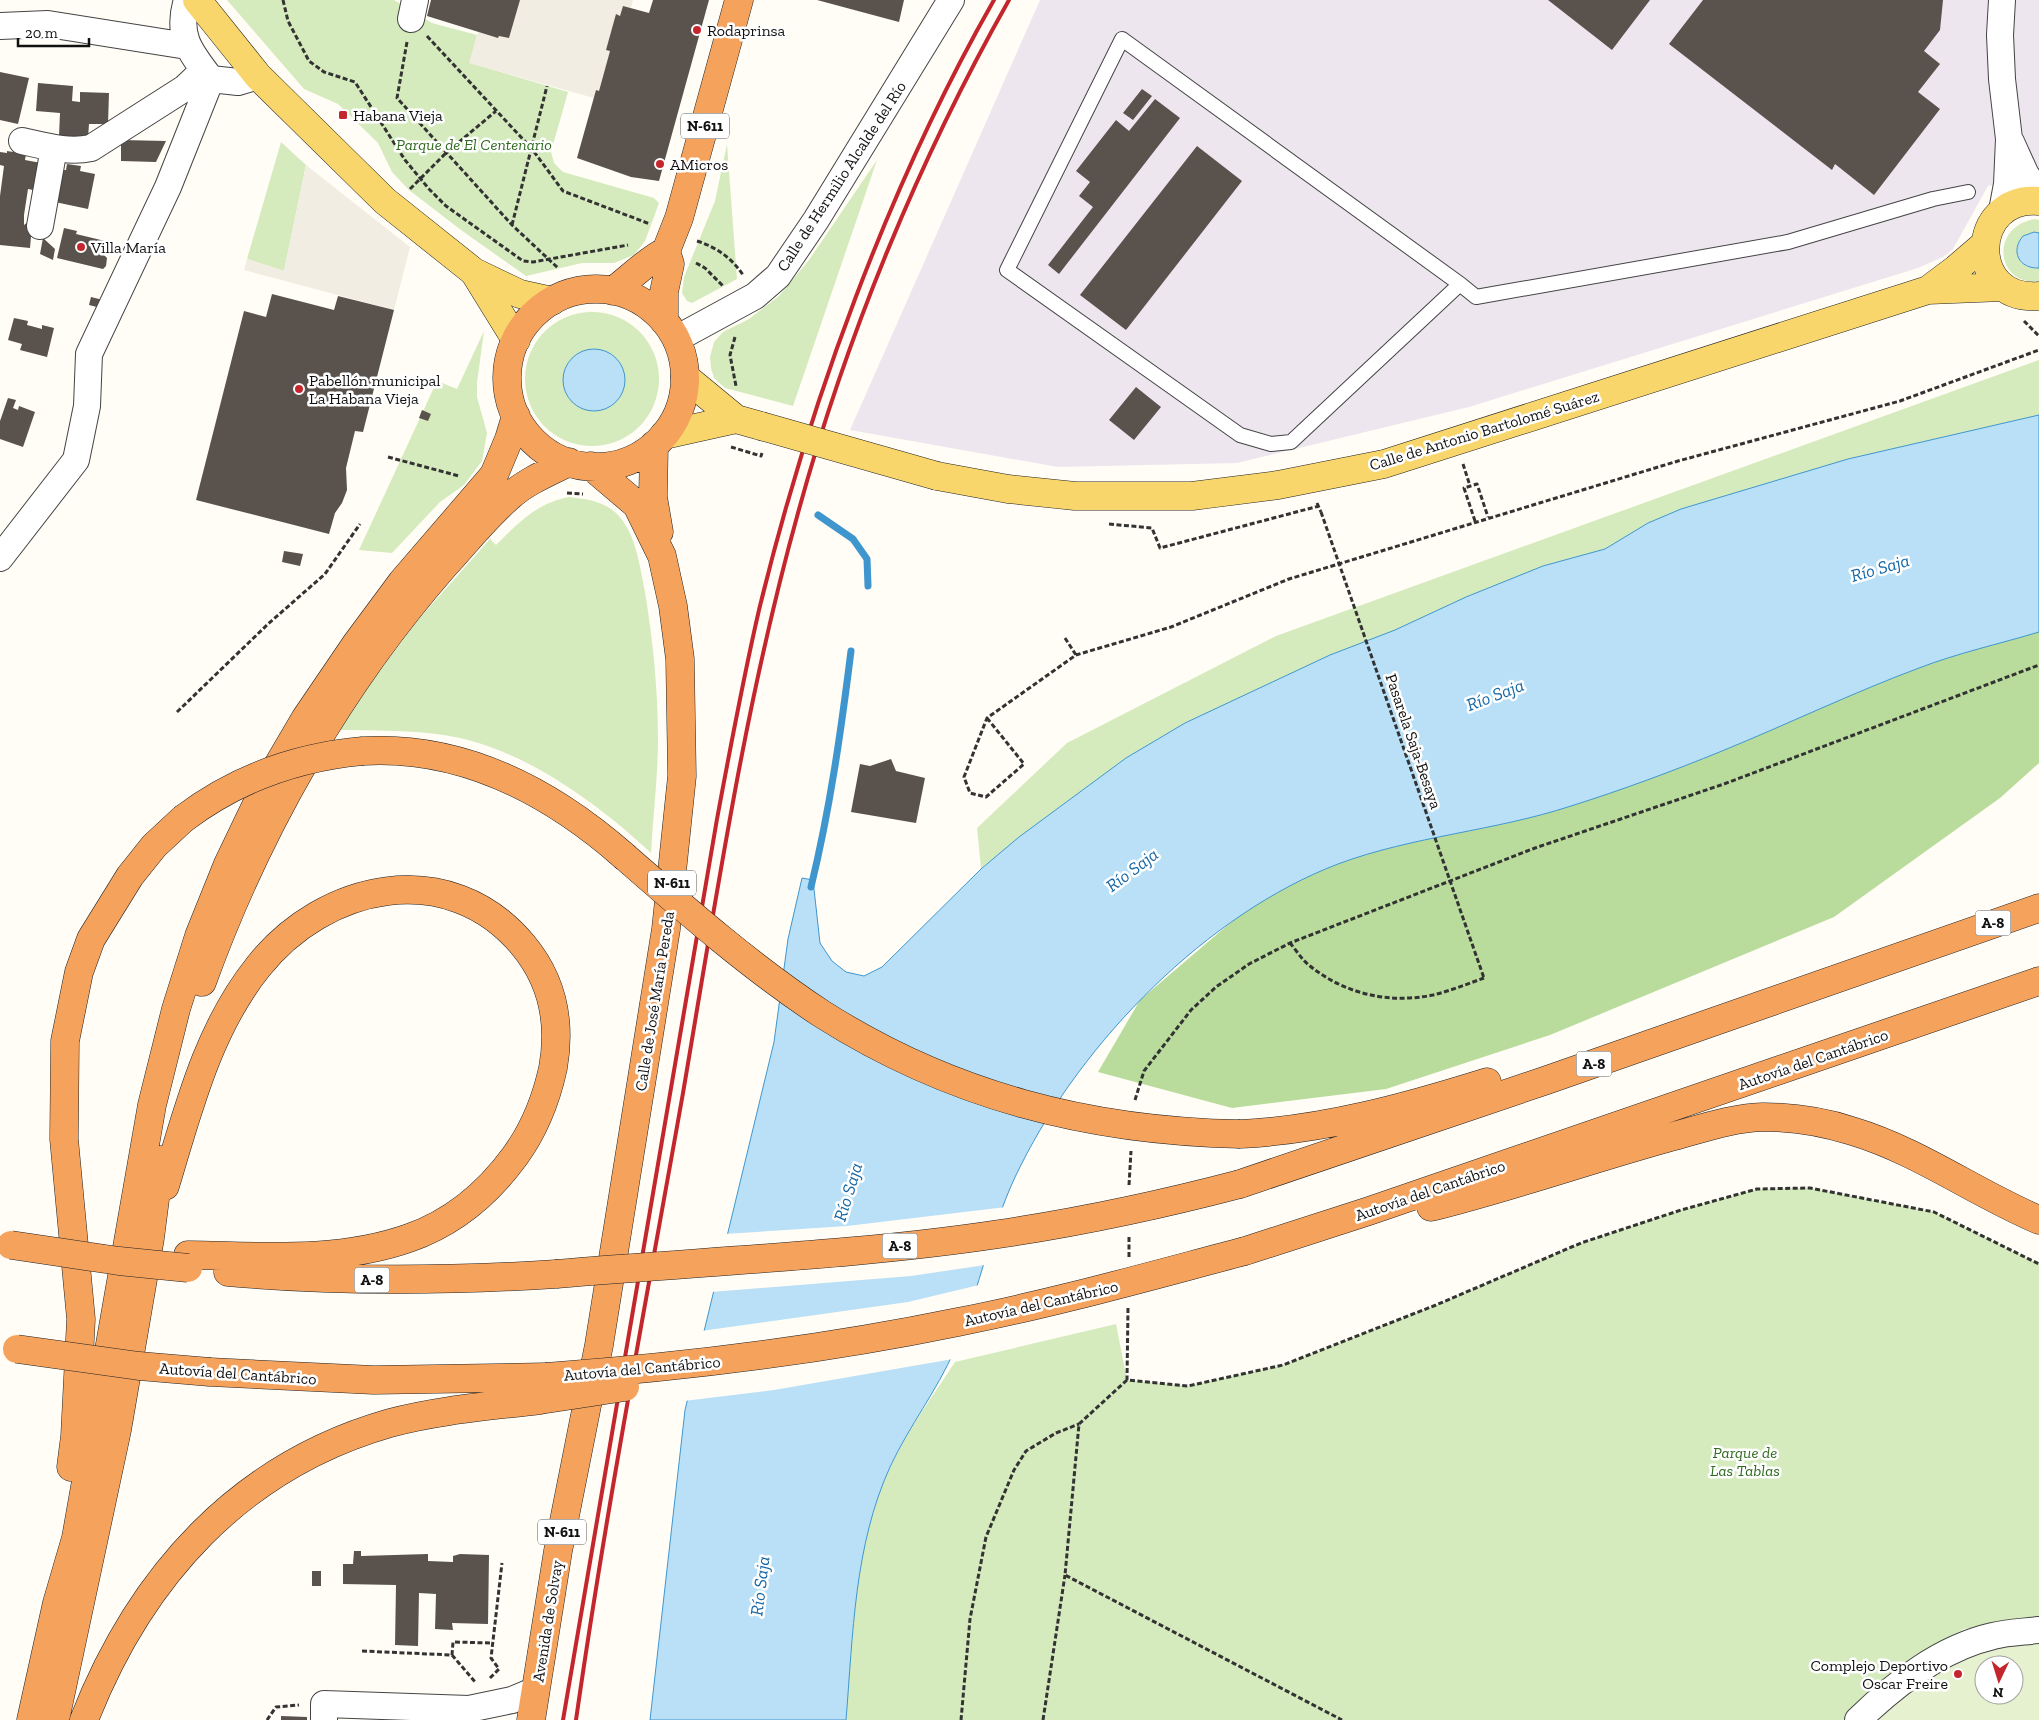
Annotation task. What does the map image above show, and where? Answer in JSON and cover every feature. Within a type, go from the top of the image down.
[{"type":"highway","name":"N-611","points":[[670,330],[664,292],[670,264],[677,244],[679,218],[739,0]]},
{"type":"highway","points":[[613,291],[639,272],[654,256],[677,244]]},
{"type":"highway","name":"N-611","points":[[580,464],[537,444],[516,416],[508,391],[507,378],[510,358],[516,340],[531,318],[552,301],[576,292],[613,291],[636,299],[656,312],[670,330],[683,358],[685,377],[681,403],[674,420],[659,440]]},
{"type":"highway","points":[[31,1720],[57,1603],[76,1538],[152,1105],[176,1009],[199,936],[228,864],[264,788],[305,719],[356,644],[402,582],[494,475],[516,416]]},
{"type":"highway","points":[[55,1720],[115,1440],[150,1238],[161,1154],[178,1064],[194,1003],[219,938],[253,861],[290,786],[358,678],[386,638],[434,579],[511,495],[534,480],[580,464],[620,463],[638,456],[659,440]]},
{"type":"highway","name":"Calle de José María Pereda","points":[[598,1345],[666,930],[682,776],[680,660],[673,606],[660,548],[654,497],[659,440]]},
{"type":"highway","name":"Calle de José María Pereda","points":[[580,464],[637,506],[660,548]]},
{"type":"highway","points":[[57,1603],[62,1537],[75,1436],[81,1319],[64,1139],[64,1041],[79,972],[91,939],[130,876],[154,846],[183,819],[222,792],[269,770],[326,754],[363,751],[413,751],[432,754],[494,772],[563,810],[602,836],[782,985],[849,1030],[916,1065],[983,1092],[1059,1114],[1155,1130],[1240,1134],[1315,1126],[1464,1089],[1947,939]]},
{"type":"highway","points":[[150,1238],[193,1096],[222,1022],[257,967],[278,944],[301,924],[334,906],[360,896],[414,889],[441,893],[467,902],[490,914],[513,933],[533,957],[545,978],[553,999],[556,1023],[556,1053],[549,1085],[539,1115],[525,1142],[503,1172],[481,1195],[442,1224],[407,1239],[372,1248],[312,1255],[188,1261]]},
{"type":"highway","name":"A-8","points":[[5,1244],[119,1261],[188,1261],[356,1280],[425,1280],[556,1274],[822,1254],[990,1235],[1117,1213],[1240,1184],[1547,1080],[2039,908]]},
{"type":"highway","name":"Autovía del Cantábrico","points":[[8,1348],[129,1365],[210,1372],[543,1388],[681,1379],[788,1360],[959,1322],[1138,1279],[1245,1250],[1369,1211],[2039,981]]},
{"type":"highway","points":[[1245,1250],[1452,1202],[1620,1151],[1731,1121],[1761,1117],[1792,1118],[1822,1123],[1882,1140],[2039,1220]]},
{"type":"highway","name":"Avenida de Solvay","points":[[531,1720],[558,1551],[598,1345]]},
{"type":"highway","points":[[84,1720],[122,1640],[144,1604],[187,1546],[244,1494],[299,1459],[363,1432],[543,1388]]},
{"type":"main road","points":[[197,0],[258,76],[385,201],[474,272],[520,294],[552,301]]},
{"type":"main road","points":[[2036,301],[2012,294],[1994,278],[1988,267],[1985,244],[1990,227],[2002,211],[2024,202],[2039,201]]},
{"type":"main road","name":"Calle de Antonio Bartolomé Suárez","points":[[1928,290],[1985,244]]},
{"type":"main road","points":[[474,272],[516,340]]},
{"type":"main road","name":"Calle de Antonio Bartolomé Suárez","points":[[659,440],[754,431],[937,476],[1008,489],[1075,496],[1192,496],[1278,485],[1384,464],[1928,290],[2003,287]]},
{"type":"main road","name":"Calle de Antonio Bartolomé Suárez","points":[[685,377],[754,431]]},
{"type":"street","points":[[187,0],[183,14],[187,46],[208,74],[238,82],[258,76]]},
{"type":"street","name":"Calle de Hermilio Alcalde del Río","points":[[670,330],[735,307],[767,287],[790,260],[951,0]]},
{"type":"street","points":[[2002,0],[2001,57],[2009,139],[2007,184],[2002,211]]},
{"type":"street","points":[[0,26],[48,24],[187,46]]},
{"type":"street","points":[[22,141],[79,151],[91,148],[208,74]]},
{"type":"street","points":[[0,558],[76,460],[87,406],[88,354],[168,187],[208,74]]},
{"type":"street","points":[[2009,139],[2026,175],[2039,191]]},
{"type":"street","points":[[40,226],[54,148]]},
{"type":"street","points":[[1858,1720],[1888,1691],[1946,1654],[1994,1636],[2039,1630]]},
{"type":"street","points":[[324,1712],[469,1709],[491,1713],[536,1690]]},
{"type":"lane","points":[[1460,284],[1290,442],[1271,444],[1240,435],[1008,270],[1122,39],[1460,284],[1476,297],[1788,242],[1933,199],[1968,192]]},
{"type":"path","points":[[283,0],[288,21],[309,61],[324,72],[356,82],[405,160],[420,179],[446,206],[523,261],[532,262],[642,242],[677,244],[716,248],[737,266],[746,281]]},
{"type":"path","points":[[413,9],[496,111],[532,149],[563,191],[651,224]]},
{"type":"path","points":[[413,9],[397,98],[512,225],[558,268]]},
{"type":"path","points":[[512,225],[547,86]]},
{"type":"path","points":[[385,201],[393,188],[409,190],[446,153],[496,111]]},
{"type":"path","points":[[677,244],[684,256],[706,268],[720,282],[740,318],[740,327],[730,355],[741,400],[754,431],[761,456],[728,446],[754,431]]},
{"type":"path","points":[[986,718],[1024,764],[986,797],[970,793],[964,777],[986,718],[1076,655],[1171,627],[1289,579],[1488,517],[1678,461],[1900,401],[2039,350]]},
{"type":"path","points":[[388,457],[460,477]]},
{"type":"path","points":[[1465,470],[1470,486]]},
{"type":"path","points":[[1475,521],[1464,488],[1470,486],[1477,484],[1488,517]]},
{"type":"path","points":[[560,494],[577,492],[589,495]]},
{"type":"path","points":[[1106,524],[1152,528],[1160,548],[1319,506]]},
{"type":"path","name":"Pasarela Saja-Besaya","points":[[1290,942],[1309,965],[1338,984],[1364,994],[1402,998],[1433,995],[1484,978],[1320,512]]},
{"type":"path","points":[[178,712],[268,624],[325,574],[360,524]]},
{"type":"path","points":[[1065,638],[1076,655]]},
{"type":"path","points":[[961,1720],[970,1619],[986,1537],[1014,1470],[1026,1451],[1056,1433],[1079,1424],[1127,1380]]},
{"type":"path","points":[[1043,1720],[1065,1574],[1079,1424]]},
{"type":"path","points":[[489,1678],[499,1669],[491,1658],[502,1563]]},
{"type":"path","points":[[1065,1574],[1342,1720]]},
{"type":"path","points":[[469,1676],[452,1655],[453,1642],[492,1643]]},
{"type":"path","points":[[362,1651],[452,1655]]},
{"type":"path","points":[[267,1720],[276,1706],[324,1712]]},
{"type":"shaded area","points":[[520,0],[633,0],[631,8],[623,6],[620,16],[617,15],[607,50],[610,51],[599,91],[596,90],[594,98],[469,63],[478,32],[509,38]]},
{"type":"shaded area","points":[[1040,0],[2039,0],[2039,176],[1988,186],[1953,249],[1943,257],[1918,268],[1469,407],[1237,463],[1058,467],[850,430]]},
{"type":"shaded area","points":[[306,165],[410,247],[394,310],[244,270],[247,259],[284,271]]},
{"type":"green space","name":"Parque de El Centenario","points":[[227,0],[394,0],[432,23],[477,35],[470,63],[568,92],[551,152],[554,163],[563,172],[654,198],[659,203],[645,241],[634,255],[614,263],[582,263],[526,276],[409,190],[392,172],[378,143],[338,104],[304,89]]},
{"type":"green space","points":[[281,142],[306,165],[284,271],[247,259]]},
{"type":"green space","points":[[727,144],[737,279],[692,303],[687,301],[682,293],[684,277],[715,201]]},
{"type":"green space","points":[[877,160],[793,406],[725,388],[714,378],[711,368],[710,357],[714,342],[723,332],[749,319],[779,296],[809,260]]},
{"type":"green space","points":[[2035,219],[2039,220],[2039,233],[2034,232],[2018,258],[2027,267],[2039,268],[2039,281],[2025,280],[2014,275],[2007,266],[2004,255],[2005,244],[2010,233],[2020,224]]},
{"type":"green space","points":[[592,312],[618,317],[629,323],[639,332],[648,342],[654,353],[659,379],[654,405],[648,416],[639,426],[629,435],[618,441],[592,446],[566,441],[555,435],[545,426],[536,416],[530,405],[525,379],[530,353],[536,342],[545,332],[555,323],[566,317]]},
{"type":"green space","points":[[484,331],[477,383],[477,397],[487,433],[482,461],[464,485],[440,502],[392,553],[359,550],[437,381],[457,389]]},
{"type":"green space","points":[[2039,360],[2039,430],[1543,566],[1185,723],[1126,758],[981,868],[977,828],[1067,743],[1276,636]]},
{"type":"green space","points":[[569,497],[589,500],[613,510],[629,532],[639,562],[650,629],[658,721],[658,753],[651,853],[611,818],[566,786],[518,758],[493,748],[452,736],[436,734],[402,731],[336,730],[418,620],[490,539],[496,545],[520,522],[538,509]]},
{"type":"green space","points":[[2039,605],[2039,763],[2000,798],[1834,917],[1550,1035],[1386,1089],[1232,1108],[1098,1072],[1140,1000],[1243,912],[1391,822]]},
{"type":"green space","name":"Parque de Las Tablas","points":[[1810,1188],[1934,1212],[2039,1264],[2039,1621],[1964,1629],[1918,1656],[1865,1696],[1843,1720],[846,1720],[857,1590],[862,1558],[878,1496],[898,1452],[955,1362],[1116,1324],[1127,1380],[1188,1386],[1283,1365],[1436,1305],[1581,1243],[1681,1210],[1757,1189]]},
{"type":"green space","name":"Complejo Deportivo Oscar Freire","points":[[2039,1638],[2039,1720],[1872,1720],[1919,1680],[1985,1649]]},
{"type":"water","points":[[2034,232],[2039,233],[2039,268],[2026,266],[2017,253],[2017,247],[2023,236]]},
{"type":"water","points":[[594,349],[611,354],[616,358],[620,363],[625,380],[620,397],[616,402],[611,406],[594,411],[577,406],[572,402],[568,397],[563,380],[568,363],[572,358],[577,354]]},
{"type":"water","name":"Río Saja","points":[[2039,415],[2039,632],[1919,668],[1747,741],[1590,800],[1513,822],[1366,854],[1338,864],[1289,886],[1242,915],[1196,949],[1154,987],[1114,1028],[1078,1073],[1047,1119],[1021,1165],[1002,1210],[955,1349],[890,1467],[878,1497],[862,1559],[857,1591],[846,1720],[650,1720],[685,1410],[774,1042],[788,939],[802,878],[813,880],[820,943],[832,961],[846,972],[864,976],[882,967],[981,869],[1019,837],[1126,758],[1185,723],[1330,655],[1395,630],[1466,597],[1543,566],[1605,549],[1648,523],[1681,509],[1848,459]]},
{"type":"pier","points":[[1006,1207],[985,1265],[911,1276],[711,1292],[725,1234],[847,1226]]},
{"type":"pier","points":[[979,1285],[953,1359],[774,1390],[684,1401],[701,1331],[908,1302]]},
{"type":"building","points":[[431,0],[520,0],[509,38],[499,36],[498,38],[427,16]]},
{"type":"building","points":[[653,0],[709,0],[659,181],[631,177],[577,158],[596,90],[599,91],[610,51],[606,50],[616,14],[620,16],[623,6],[649,13]]},
{"type":"building","points":[[817,0],[904,0],[899,22]]},
{"type":"building","points":[[1548,0],[1650,0],[1612,50]]},
{"type":"building","points":[[1703,0],[1943,0],[1940,30],[1924,51],[1940,64],[1918,92],[1940,109],[1874,195],[1835,164],[1832,170],[1669,44]]},
{"type":"building","points":[[0,72],[29,78],[18,124],[0,120]]},
{"type":"building","points":[[38,83],[73,86],[72,101],[80,102],[80,92],[109,93],[108,124],[89,124],[88,138],[59,136],[60,113],[36,111]]},
{"type":"building","points":[[1142,89],[1152,96],[1133,120],[1123,113]]},
{"type":"building","points":[[1155,99],[1180,118],[1059,274],[1048,265],[1093,207],[1079,196],[1090,182],[1076,171],[1116,120],[1129,131]]},
{"type":"building","points":[[121,140],[166,141],[156,162],[121,161]]},
{"type":"building","points":[[1197,146],[1242,181],[1126,330],[1080,295]]},
{"type":"building","points":[[7,151],[26,154],[25,160],[41,163],[33,190],[28,189],[24,215],[24,225],[28,222],[32,225],[30,248],[0,245],[0,196],[4,166],[0,165],[0,152],[7,153]]},
{"type":"building","points":[[67,164],[81,166],[80,171],[95,174],[88,209],[55,202],[62,170],[66,170]]},
{"type":"building","name":"Villa María","points":[[64,228],[77,231],[76,234],[105,241],[102,253],[107,258],[106,266],[103,269],[57,258]]},
{"type":"building","points":[[43,238],[55,249],[53,260],[40,254]]},
{"type":"building","name":"Pabellón municipal La Habana Vieja","points":[[272,294],[334,310],[338,296],[394,310],[363,432],[355,431],[346,468],[347,490],[342,503],[335,513],[329,534],[196,500],[244,311],[266,317]]},
{"type":"building","points":[[91,297],[103,300],[101,308],[89,305]]},
{"type":"building","points":[[14,318],[28,321],[27,325],[42,329],[42,325],[54,328],[47,357],[20,350],[22,344],[8,340]]},
{"type":"building","points":[[1136,387],[1161,407],[1134,440],[1109,420]]},
{"type":"building","points":[[8,398],[16,400],[13,408],[18,410],[19,406],[35,412],[23,447],[0,439],[0,421]]},
{"type":"building","points":[[422,410],[431,414],[428,421],[419,418]]},
{"type":"building","points":[[284,551],[303,554],[300,566],[282,562]]},
{"type":"building","points":[[891,759],[896,771],[925,778],[916,823],[851,812],[860,764],[870,766]]},
{"type":"building","points":[[354,1551],[361,1551],[361,1556],[428,1554],[428,1561],[453,1562],[453,1556],[460,1554],[489,1555],[488,1624],[452,1623],[453,1630],[435,1629],[436,1594],[419,1593],[418,1646],[395,1645],[396,1585],[343,1584],[343,1564],[353,1564]]},
{"type":"building","points":[[312,1571],[321,1571],[321,1586],[312,1586]]},
{"type":"building","points":[[281,1716],[307,1717],[307,1720],[281,1720]]},
{"type":"waterway","points":[[818,515],[853,539],[867,559],[868,586]]},
{"type":"waterway","points":[[811,887],[834,770],[851,651]]},
{"type":"railway","points":[[563,1720],[717,819],[759,610],[802,454],[856,297],[920,144],[994,0]]},
{"type":"railway","points":[[576,1720],[613,1484],[720,874],[747,729],[779,585],[817,447],[862,315],[915,186],[976,60],[1009,0]]},
{"type":"place","name":"Rodaprinsa","points":[[697,30]]},
{"type":"place","name":"Habana Vieja","points":[[343,115]]},
{"type":"place","name":"AMicros","points":[[660,164]]},
{"type":"place","name":"Villa María","points":[[81,247]]},
{"type":"place","name":"Pabellón municipal La Habana Vieja","points":[[299,389]]},
{"type":"place","name":"Complejo Deportivo Oscar Freire","points":[[1958,1674]]}]
